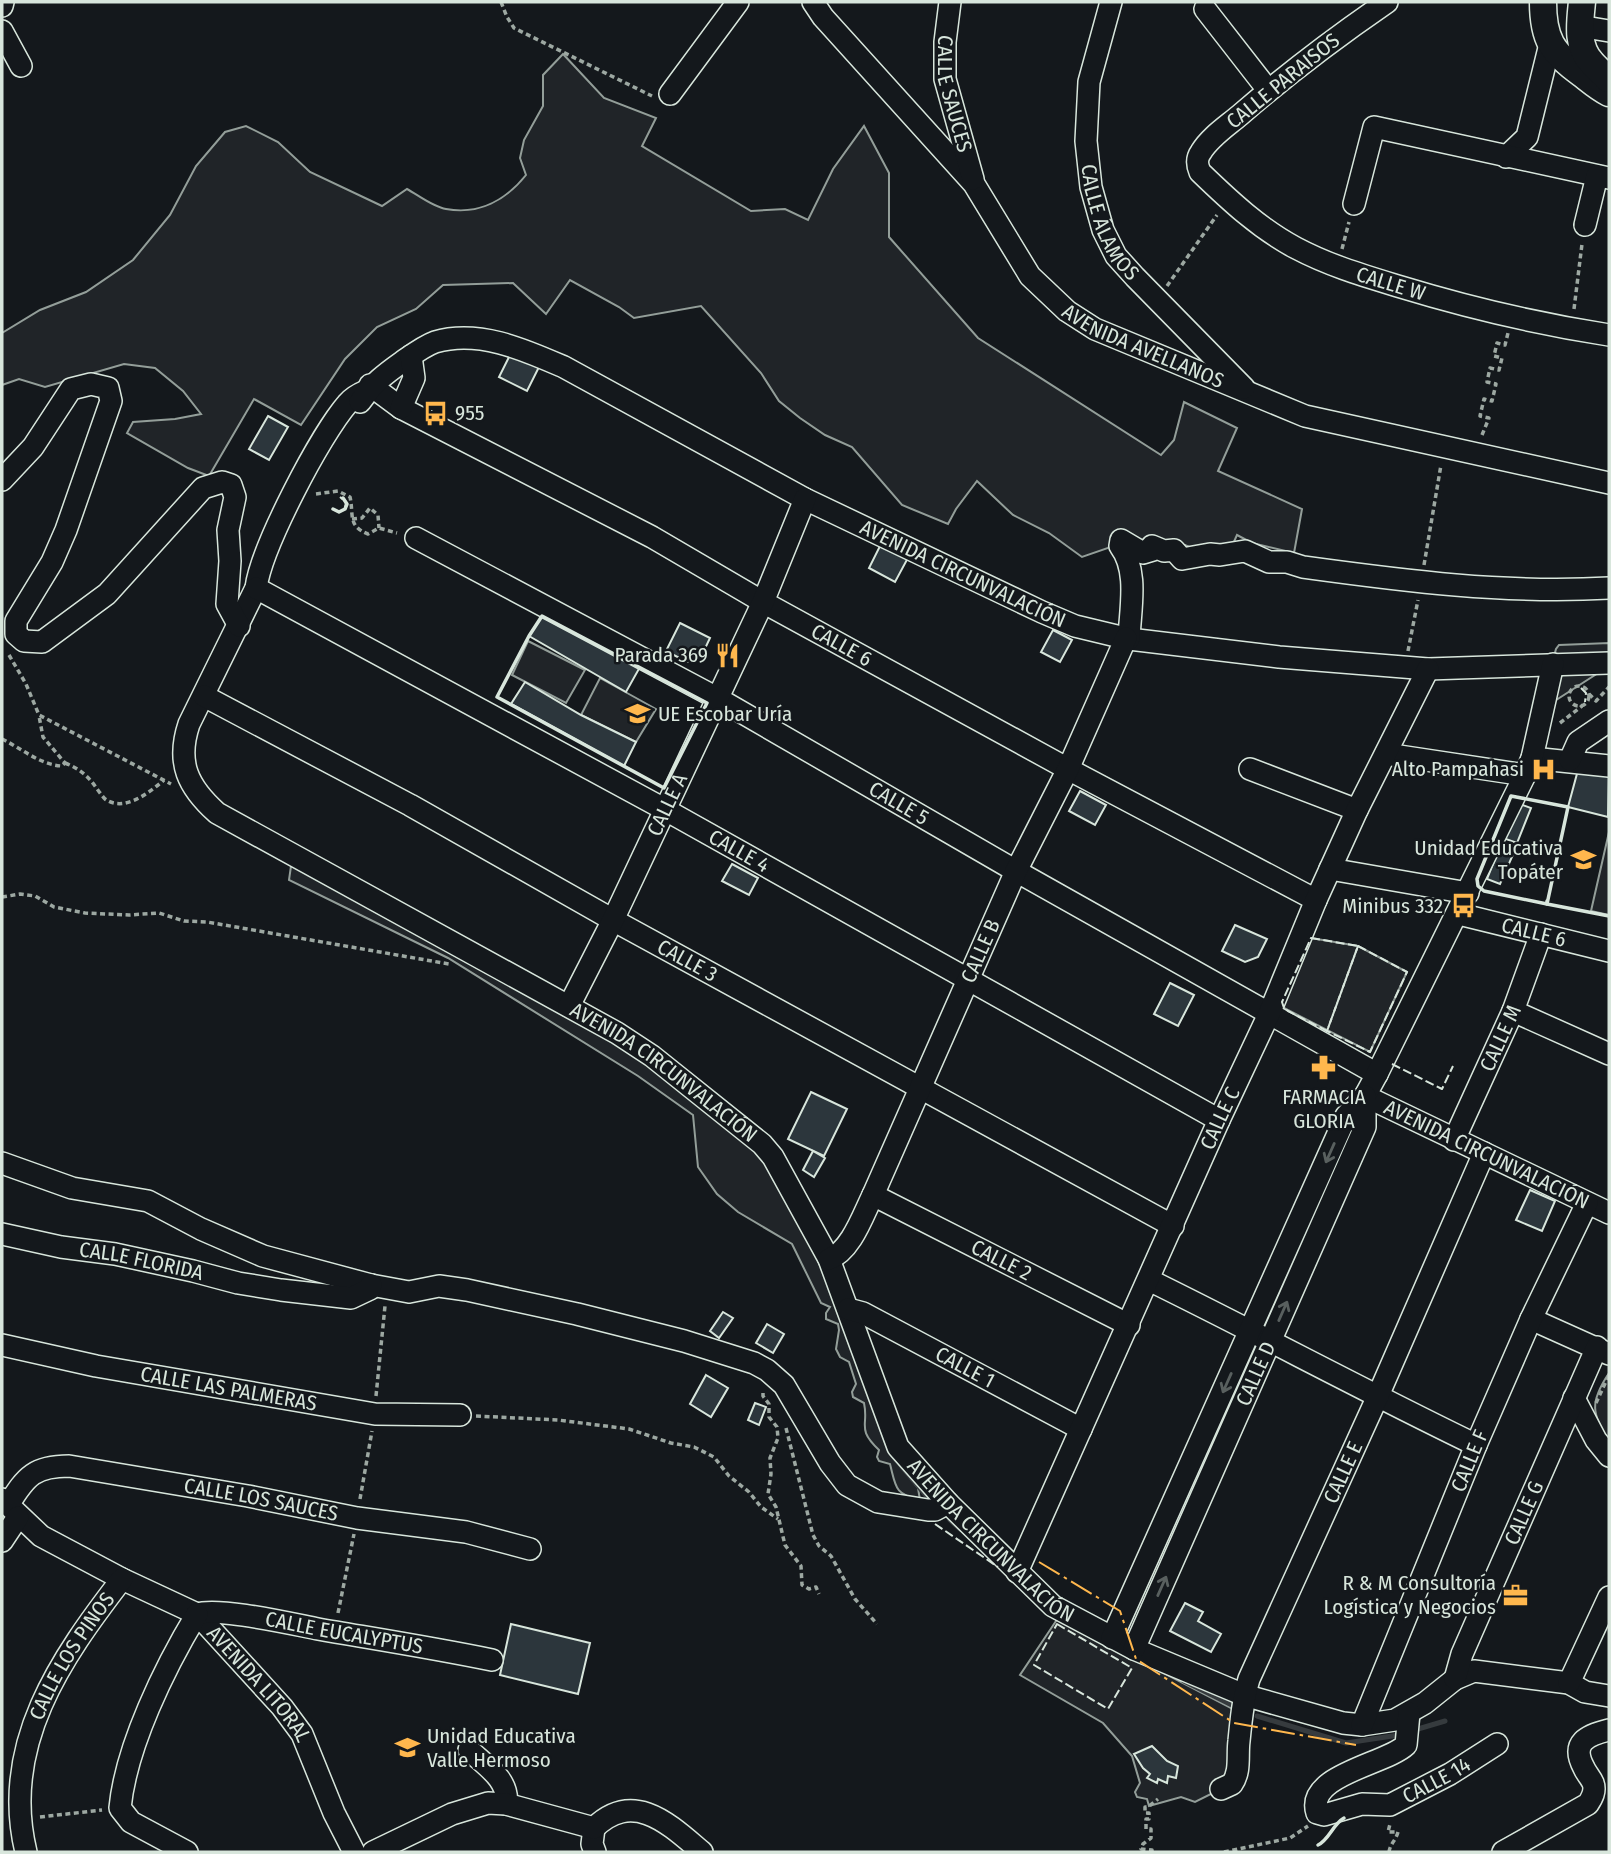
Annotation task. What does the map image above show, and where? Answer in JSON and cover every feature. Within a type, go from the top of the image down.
[{"type":"main road","points":[[1543,2],[1543,21],[1555,53],[1609,93]]},
{"type":"main road","points":[[1581,14],[1583,48],[1589,61],[1609,81]]},
{"type":"street","points":[[670,94],[738,2]]},
{"type":"street","name":"AVENIDA AVELLANOS","points":[[813,2],[822,17],[974,184],[1030,276],[1067,311],[1095,329],[1305,416],[1609,483]]},
{"type":"street","name":"CALLE SAUCES","points":[[950,2],[945,42],[945,79],[974,184]]},
{"type":"street","name":"CALLE ÁLAMOS","points":[[1111,2],[1089,82],[1086,141],[1091,187],[1103,230],[1116,256],[1250,394]]},
{"type":"street","name":"CALLE PARAISOS","points":[[1200,172],[1197,159],[1201,151],[1268,90],[1387,2]]},
{"type":"street","points":[[1205,9],[1268,90]]},
{"type":"street","points":[[1581,14],[1609,31]]},
{"type":"street","points":[[2,31],[21,66]]},
{"type":"street","points":[[1506,157],[1527,137],[1550,44]]},
{"type":"street","points":[[1354,204],[1374,127],[1603,177],[1585,225]]},
{"type":"street","name":"CALLE W","points":[[1200,172],[1262,227],[1296,248],[1337,268],[1511,318],[1609,335]]},
{"type":"street","name":"AVENIDA CIRCUNVALACIÓN","points":[[1455,1679],[1409,1713],[1395,1720],[1362,1725],[1343,1723],[1244,1695],[1134,1649],[1053,1606],[948,1503],[898,1447],[829,1259],[773,1157],[762,1144],[652,1056],[569,1006],[217,813],[200,797],[189,781],[183,742],[256,588],[268,575],[324,457],[368,388],[434,342],[464,339],[495,341],[529,351],[564,367],[805,499],[1075,626],[1128,638],[1279,657],[1428,669],[1609,663]]},
{"type":"street","points":[[401,408],[414,378],[411,356]]},
{"type":"street","points":[[2,480],[33,447],[71,389],[92,384],[108,388],[111,401],[66,530],[52,562],[16,621],[16,634],[24,641],[43,642],[68,624],[107,594],[203,488],[222,482],[231,485],[235,496],[228,530],[230,561],[227,604],[239,625]]},
{"type":"street","name":"CALLE 6","points":[[368,388],[401,408],[652,537],[764,602],[1068,769],[1316,900]]},
{"type":"street","name":"CALLE A","points":[[569,1006],[613,920],[764,602],[805,499]]},
{"type":"street","name":"CALLE 5","points":[[416,538],[717,698],[1016,872],[1377,1074]]},
{"type":"street","points":[[1128,638],[1132,574],[1128,557],[1120,546],[1121,540],[1143,553],[1153,550],[1152,546],[1164,551],[1174,550],[1182,559],[1245,551],[1269,562],[1287,562],[1303,567],[1421,584],[1555,592],[1609,588]]},
{"type":"street","name":"CALLE 4","points":[[256,588],[664,809],[1219,1120]]},
{"type":"street","name":"CALLE B","points":[[829,1259],[841,1250],[852,1235],[873,1195],[1016,872],[1068,769],[1128,638]]},
{"type":"street","name":"CALLE D","points":[[1112,1638],[1365,1127],[1365,1096],[1459,914],[1528,766],[1553,664]]},
{"type":"street","name":"CALLE C","points":[[1017,1572],[1269,1014],[1330,869],[1428,669]]},
{"type":"street","name":"CALLE 3","points":[[204,696],[410,805],[613,920],[1173,1226]]},
{"type":"street","points":[[1570,760],[1578,742],[1609,721]]},
{"type":"street","points":[[1386,754],[1528,766],[1570,760],[1609,766]]},
{"type":"street","points":[[1250,769],[1357,810]]},
{"type":"street","points":[[1330,869],[1468,893]]},
{"type":"street","name":"CALLE 6","points":[[1459,914],[1609,951]]},
{"type":"street","name":"CALLE M","points":[[1454,1140],[1513,1011],[1541,934]]},
{"type":"street","points":[[1513,1011],[1609,1054]]},
{"type":"street","name":"AVENIDA CIRCUNVALACIÓN","points":[[1365,1096],[1609,1213]]},
{"type":"street","name":"CALLE E","points":[[1221,1789],[1232,1784],[1238,1770],[1244,1695],[1249,1679],[1377,1398],[1484,1153]]},
{"type":"street","points":[[2,1163],[72,1188],[148,1201],[201,1229],[263,1256],[409,1292],[439,1286],[467,1290],[577,1314],[727,1354],[767,1370],[784,1385],[830,1463],[854,1491],[878,1502],[928,1510],[935,1510],[948,1503]]},
{"type":"street","name":"CALLE 2","points":[[873,1195],[1129,1325]]},
{"type":"street","name":"CALLE F","points":[[1362,1725],[1476,1446],[1531,1319],[1587,1203]]},
{"type":"street","name":"CALLE FLORIDA","points":[[2,1234],[61,1247],[115,1254],[193,1270],[238,1283],[281,1290],[351,1298],[379,1286]]},
{"type":"street","points":[[1149,1280],[1476,1446]]},
{"type":"street","name":"CALLE 1","points":[[848,1309],[863,1313],[1081,1429]]},
{"type":"street","points":[[1531,1319],[1603,1351]]},
{"type":"street","name":"CALLE D","points":[[1134,1649],[1261,1335]]},
{"type":"street","name":"CALLE LAS PALMERAS","points":[[2,1345],[96,1366],[374,1414],[460,1415]]},
{"type":"street","name":"CALLE G","points":[[1455,1679],[1462,1654],[1574,1398],[1603,1351]]},
{"type":"street","points":[[1574,1398],[1596,1440],[1609,1456]]},
{"type":"street","name":"CALLE LOS SAUCES","points":[[2,1541],[9,1506],[19,1487],[39,1469],[69,1466],[248,1496],[357,1518],[466,1532],[530,1549]]},
{"type":"street","name":"AVENIDA LITORAL","points":[[9,1506],[41,1536],[122,1580],[197,1614],[282,1707],[302,1734],[334,1813],[354,1852]]},
{"type":"street","name":"CALLE LOS PINOS","points":[[26,1852],[13,1820],[10,1772],[14,1743],[26,1711],[51,1672],[122,1580]]},
{"type":"street","points":[[1569,1684],[1609,1597]]},
{"type":"street","name":"CALLE EUCALYPTUS","points":[[197,1614],[210,1612],[250,1617],[431,1647],[492,1660]]},
{"type":"street","points":[[187,1852],[131,1822],[120,1808],[136,1739],[176,1649],[197,1614]]},
{"type":"street","points":[[1455,1679],[1474,1671],[1569,1684],[1585,1692],[1609,1696]]},
{"type":"street","name":"CALLE 14","points":[[1409,1713],[1406,1745],[1397,1754],[1345,1773],[1326,1786],[1316,1804],[1317,1813],[1324,1815],[1362,1804],[1390,1805],[1450,1774],[1497,1744]]},
{"type":"street","points":[[1503,1852],[1588,1804],[1593,1795],[1594,1784],[1580,1759],[1581,1742],[1586,1737],[1609,1730]]},
{"type":"street","points":[[469,1750],[502,1781],[506,1788],[506,1804]]},
{"type":"street","points":[[373,1852],[473,1806],[506,1804],[594,1828],[619,1814],[645,1812],[671,1826],[702,1852]]},
{"type":"street","points":[[594,1828],[592,1844],[595,1852]]},
{"type":"path","points":[[501,2],[514,28],[663,102],[670,94]]},
{"type":"path","points":[[1158,300],[1228,199]]},
{"type":"path","points":[[1337,268],[1354,204]]},
{"type":"path","points":[[1571,329],[1585,225]]},
{"type":"path","points":[[1475,453],[1489,418],[1480,416],[1484,399],[1492,401],[1496,384],[1487,382],[1490,368],[1499,370],[1502,358],[1494,356],[1497,344],[1506,345],[1511,318]]},
{"type":"path","points":[[1405,666],[1445,446]]},
{"type":"path","points":[[316,494],[338,491],[350,497],[352,519],[356,528],[368,534],[380,528],[378,515],[370,508],[362,518],[352,519]]},
{"type":"path","points":[[5,647],[26,684],[39,716],[43,737],[65,763],[78,768],[105,799],[117,804],[132,801],[164,780]]},
{"type":"path","points":[[1571,681],[1584,680]]},
{"type":"path","points":[[1584,704],[1573,705],[1569,698],[1570,691],[1580,686],[1596,701],[1609,687]]},
{"type":"path","points":[[1556,718],[1553,729],[1584,704],[1588,694]]},
{"type":"path","points":[[39,716],[175,786]]},
{"type":"path","points":[[2,739],[49,765],[62,766],[65,763]]},
{"type":"path","points":[[2,897],[20,894],[34,897],[54,907],[85,913],[159,913],[184,921],[207,922],[455,965]]},
{"type":"path","points":[[334,1632],[374,1414],[379,1286]]},
{"type":"path","points":[[767,1370],[763,1396],[769,1404],[769,1418],[778,1427],[778,1438],[770,1458],[768,1494],[776,1507],[785,1545],[801,1566],[802,1585],[809,1589],[816,1587],[819,1594]]},
{"type":"path","points":[[796,1404],[787,1410],[786,1432],[813,1535],[819,1546],[835,1562],[838,1572],[855,1599],[877,1625]]},
{"type":"path","points":[[460,1415],[558,1420],[617,1428],[694,1447],[714,1457],[761,1507],[778,1519]]},
{"type":"path","points":[[1152,1852],[1141,1849],[1151,1838],[1152,1829],[1146,1829],[1149,1813],[1144,1813],[1145,1807],[1158,1799]]},
{"type":"path","points":[[1389,1852],[1398,1832],[1388,1832],[1391,1822],[1400,1818],[1400,1800]]},
{"type":"path","points":[[13,1820],[120,1808]]},
{"type":"path","points":[[1224,1852],[1290,1838],[1306,1830],[1317,1813]]},
{"type":"shaded area","points":[[563,54],[604,98],[656,118],[642,146],[751,211],[785,209],[808,220],[833,169],[864,126],[889,173],[889,237],[978,338],[1161,455],[1174,440],[1184,402],[1237,428],[1218,471],[1302,509],[1294,553],[1252,543],[1237,535],[1233,544],[1194,549],[1185,545],[1148,544],[1117,538],[1108,548],[1082,557],[1049,533],[1013,515],[977,481],[948,524],[902,505],[852,447],[825,435],[779,401],[761,373],[701,306],[634,318],[570,280],[546,314],[513,283],[443,285],[416,309],[377,327],[345,359],[301,425],[254,399],[209,476],[188,468],[127,433],[133,422],[201,414],[183,391],[155,368],[124,364],[45,387],[19,379],[2,385],[2,333],[40,310],[86,292],[133,260],[170,215],[196,166],[225,132],[246,126],[278,142],[310,172],[382,206],[407,189],[441,208],[470,210],[501,198],[526,175],[520,158],[524,140],[543,106],[543,75]]},
{"type":"shaded area","points":[[528,641],[585,670],[566,703],[512,675]]},
{"type":"shaded area","points":[[1609,643],[1609,666],[1553,702],[1544,693],[1559,645]]},
{"type":"shaded area","points":[[600,678],[656,709],[636,742],[581,715]]},
{"type":"shaded area","points":[[1609,832],[1609,915],[1591,911]]},
{"type":"shaded area","points":[[292,859],[639,1055],[759,1151],[826,1272],[888,1450],[918,1488],[920,1500],[901,1492],[895,1484],[890,1464],[879,1461],[877,1457],[879,1450],[865,1432],[864,1403],[853,1397],[856,1384],[849,1362],[840,1357],[836,1349],[838,1324],[826,1319],[830,1307],[821,1303],[792,1244],[738,1212],[717,1194],[698,1167],[693,1115],[638,1076],[448,958],[289,880]]},
{"type":"shaded area","points":[[1311,938],[1358,946],[1407,972],[1370,1052],[1284,1008],[1282,1002]]},
{"type":"shaded area","points":[[1609,1373],[1609,1442],[1595,1408],[1598,1392]]},
{"type":"shaded area","points":[[1058,1618],[1235,1710],[1236,1777],[1211,1786],[1213,1793],[1195,1802],[1181,1797],[1149,1806],[1147,1799],[1137,1797],[1135,1792],[1140,1783],[1132,1756],[1103,1723],[1020,1675]]},
{"type":"building","points":[[512,351],[540,365],[527,391],[499,377]]},
{"type":"building","points":[[268,416],[288,427],[269,460],[249,449]]},
{"type":"building","points":[[882,542],[909,556],[895,582],[869,568]]},
{"type":"building","points":[[542,616],[640,667],[626,692],[529,636]]},
{"type":"building","points":[[680,623],[710,638],[701,657],[687,662],[666,651]]},
{"type":"building","points":[[1053,630],[1072,640],[1060,662],[1041,652]]},
{"type":"building","points":[[525,682],[581,715],[636,742],[624,766],[511,704]]},
{"type":"building","points":[[1578,770],[1609,775],[1608,817],[1568,807]]},
{"type":"building","points":[[1080,791],[1106,805],[1095,825],[1069,811]]},
{"type":"building","points":[[1517,803],[1531,808],[1517,843],[1503,838]]},
{"type":"building","points":[[1501,844],[1515,850],[1500,884],[1487,879]]},
{"type":"building","points":[[732,864],[758,878],[749,895],[722,881]]},
{"type":"building","points":[[1235,925],[1267,939],[1258,957],[1245,962],[1222,951]]},
{"type":"building","points":[[1170,983],[1194,995],[1178,1026],[1154,1014]]},
{"type":"building","points":[[811,1092],[847,1109],[824,1156],[788,1139]]},
{"type":"building","points":[[813,1151],[825,1158],[814,1177],[803,1170]]},
{"type":"building","points":[[1530,1190],[1555,1201],[1542,1231],[1516,1220]]},
{"type":"building","points":[[723,1312],[733,1318],[719,1338],[710,1331]]},
{"type":"building","points":[[767,1324],[784,1334],[773,1353],[756,1343]]},
{"type":"building","points":[[706,1375],[728,1388],[711,1417],[690,1404]]},
{"type":"building","points":[[755,1403],[766,1407],[759,1425],[748,1420]]},
{"type":"building","points":[[1185,1603],[1203,1612],[1198,1621],[1221,1634],[1211,1652],[1170,1631]]},
{"type":"building","points":[[511,1624],[590,1643],[578,1694],[500,1675]]},
{"type":"building","points":[[1152,1746],[1167,1761],[1178,1766],[1176,1778],[1168,1776],[1167,1783],[1158,1779],[1157,1783],[1147,1778],[1150,1774],[1134,1754]]},
{"type":"waterway","points":[[892,1455],[933,1504]]},
{"type":"waterway","points":[[950,1520],[960,1529]]},
{"type":"waterway","points":[[1184,1681],[1238,1708]]},
{"type":"waterway","points":[[1257,1716],[1346,1743],[1399,1735]]},
{"type":"waterway","points":[[1418,1729],[1445,1721]]},
{"type":"fence","points":[[333,509],[339,512],[345,509],[346,502],[340,497]]},
{"type":"fence","points":[[1581,688],[1586,693],[1585,702]]},
{"type":"fence","points":[[1311,938],[1358,946],[1327,1031],[1288,1011],[1282,1002],[1311,938]]},
{"type":"fence","points":[[1358,946],[1407,972],[1370,1052],[1327,1031],[1358,946]]},
{"type":"fence","points":[[1392,1064],[1442,1089],[1453,1066]]},
{"type":"fence","points":[[935,1524],[998,1567]]},
{"type":"fence","points":[[1057,1624],[1132,1668],[1108,1709],[1034,1665],[1057,1624]]},
{"type":"wall","points":[[333,509],[339,512],[345,509],[347,504],[343,498]]},
{"type":"wall","points":[[542,616],[707,703],[664,788],[497,697],[542,616]]},
{"type":"wall","points":[[1511,796],[1568,807],[1547,904],[1484,891],[1478,886],[1477,879],[1511,796]]},
{"type":"wall","points":[[1547,901],[1547,904],[1609,916]]},
{"type":"wall","points":[[1318,1845],[1344,1818]]},
{"type":"power","points":[[1039,1562],[1120,1611],[1136,1659],[1234,1723],[1356,1745]]},
{"type":"place","name":"955","points":[[435,413]]},
{"type":"place","name":"Parada 369","points":[[728,655]]},
{"type":"place","name":"UE Escobar Uría","points":[[638,714]]},
{"type":"place","name":"Alto Pampahasi","points":[[1544,769]]},
{"type":"place","name":"Unidad Educativa Topáter","points":[[1583,860]]},
{"type":"place","name":"Minibus 332","points":[[1463,906]]},
{"type":"place","name":"FARMACIA GLORIA","points":[[1324,1068]]},
{"type":"place","name":"R & M Consultoría Logística y Negocios","points":[[1516,1595]]},
{"type":"place","name":"Unidad Educativa Valle Hermoso","points":[[407,1748]]}]
